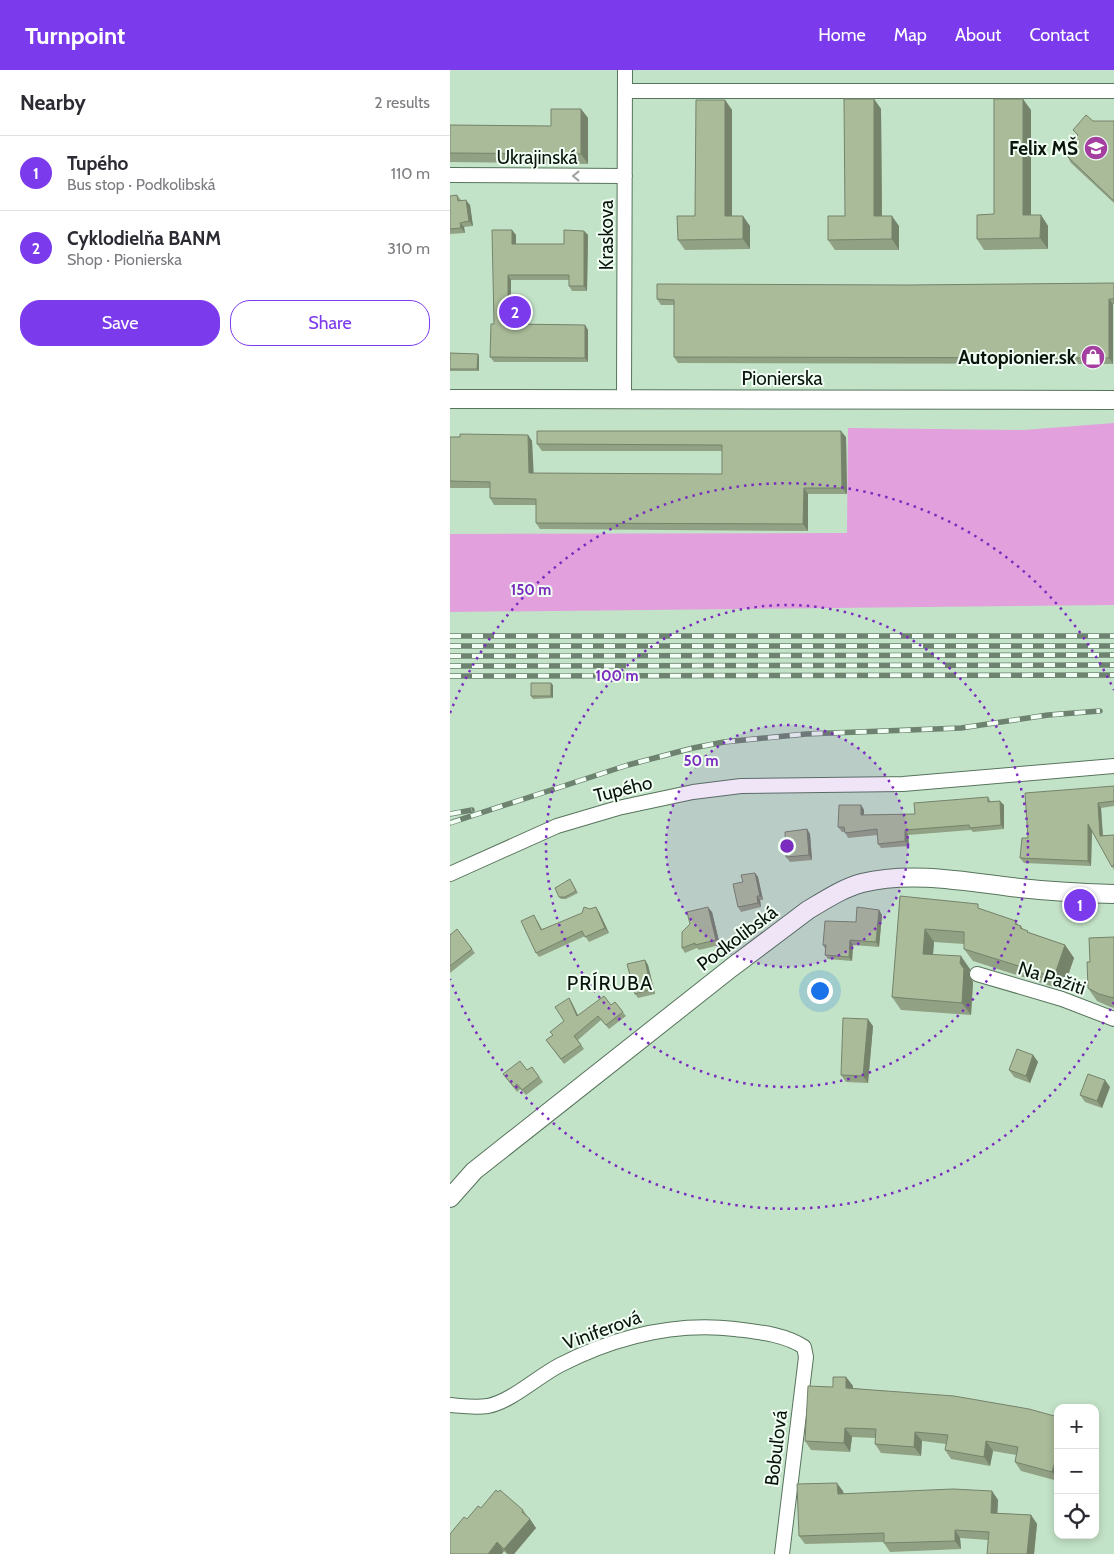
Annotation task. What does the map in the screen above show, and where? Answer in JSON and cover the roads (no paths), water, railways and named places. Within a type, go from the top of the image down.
[{"type":"street","name":"Kraskova","points":[[624,399],[625,70]]},
{"type":"street","points":[[625,91],[1114,91]]},
{"type":"street","name":"Ukrajinská","points":[[450,175],[625,176]]},
{"type":"street","name":"Pionierska","points":[[450,398],[1114,400]]},
{"type":"street","name":"Tupého","points":[[450,874],[557,826],[618,808],[693,792],[741,786],[903,784],[1114,766]]},
{"type":"street","name":"Podkolibská","points":[[450,1198],[474,1171],[607,1065],[808,910],[840,892],[861,884],[898,878],[938,879],[1057,892],[1114,894]]},
{"type":"street","name":"Na Pažiti","points":[[977,974],[1062,999],[1114,1019]]},
{"type":"street","name":"Viniferová","points":[[450,1405],[477,1407],[494,1404],[506,1399],[559,1366],[616,1340],[650,1331],[684,1327],[716,1327],[758,1332],[793,1340],[804,1347]]},
{"type":"street","name":"Bobuľová","points":[[782,1554],[806,1357],[804,1347]]},
{"type":"railway","points":[[450,636],[1114,636]]},
{"type":"railway","points":[[450,646],[1114,646]]},
{"type":"railway","points":[[450,656],[1114,655]]},
{"type":"railway","points":[[450,666],[1114,665]]},
{"type":"railway","points":[[450,676],[1114,675]]},
{"type":"railway","points":[[450,823],[628,765],[724,742],[806,734],[961,728],[1048,715],[1100,711]]},
{"type":"railway","points":[[450,814],[472,810]]},
{"type":"place","name":"Felix MŠ","points":[[1096,148]]},
{"type":"place","name":"Cyklodielňa BANM","points":[[515,312]]},
{"type":"place","name":"Autopionier.sk","points":[[1093,357]]},
{"type":"place","name":"Tupého","points":[[1080,905]]},
{"type":"district","name":"PRÍRUBA","points":[[610,983]]}]
